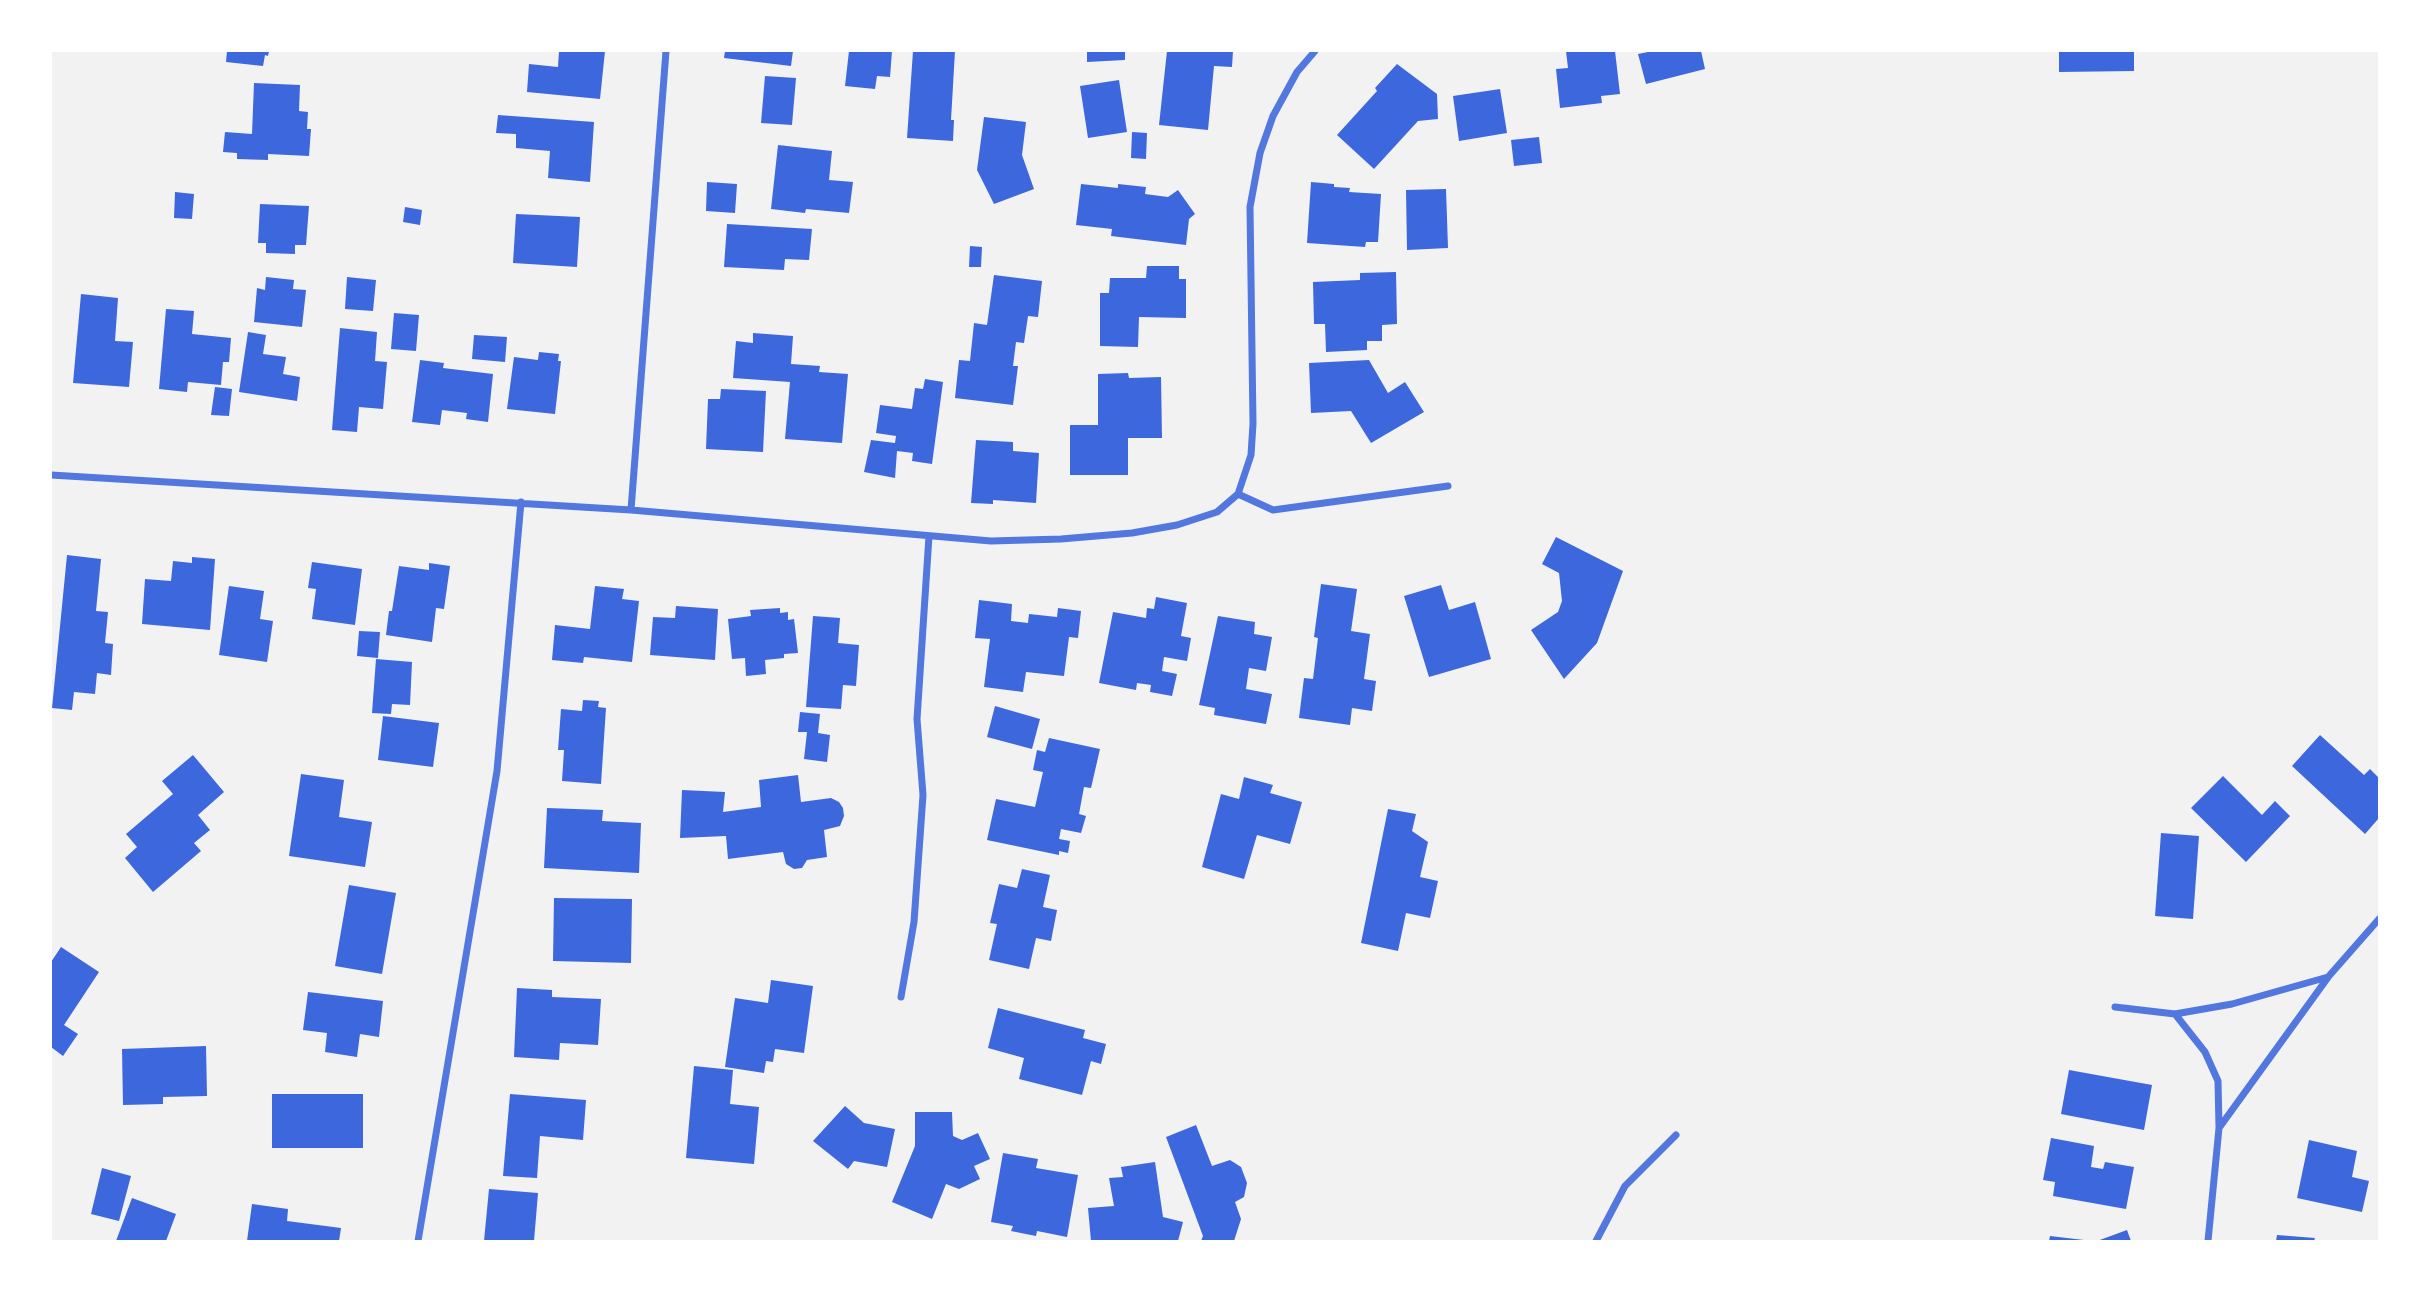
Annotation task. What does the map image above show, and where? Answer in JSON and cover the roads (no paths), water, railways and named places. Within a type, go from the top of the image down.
[{"type":"street","points":[[631,510],[666,51]]},
{"type":"street","points":[[51,475],[521,502],[992,541],[1061,540],[1132,533],[1177,525],[1217,512],[1238,494],[1251,455],[1250,207],[1260,153],[1273,116],[1297,72],[1315,51]]},
{"type":"street","points":[[1238,494],[1273,510],[1448,486]]},
{"type":"street","points":[[418,1241],[497,771],[521,502]]},
{"type":"street","points":[[901,997],[914,922],[923,796],[917,719],[929,536]]},
{"type":"street","points":[[2219,1128],[2329,976],[2379,919]]},
{"type":"street","points":[[2115,1007],[2175,1014],[2232,1004],[2329,976]]},
{"type":"street","points":[[2175,1014],[2205,1052],[2218,1081],[2219,1128],[2208,1241]]},
{"type":"street","points":[[1596,1241],[1625,1186],[1676,1135]]}]
